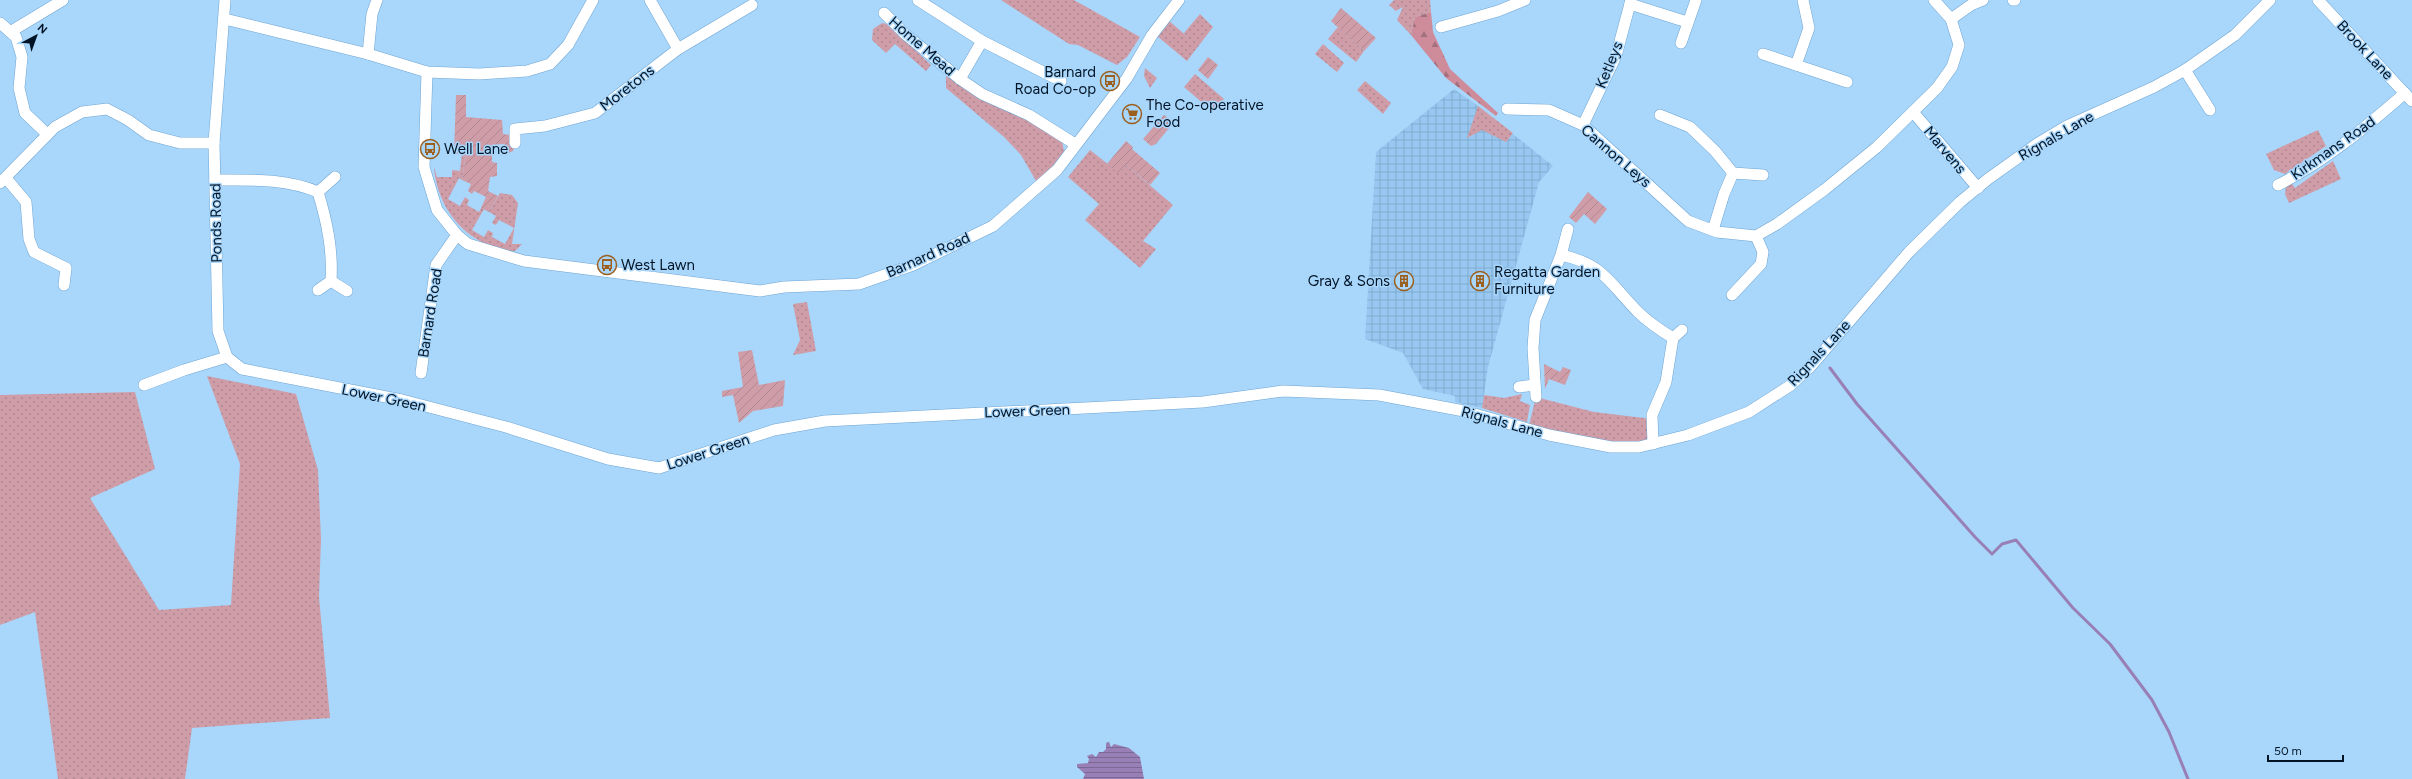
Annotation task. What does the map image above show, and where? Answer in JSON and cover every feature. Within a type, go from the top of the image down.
[{"type":"street","points":[[10,32],[63,0]]},
{"type":"street","name":"Ponds Road","points":[[225,0],[225,19],[214,143],[218,331],[227,358]]},
{"type":"street","points":[[368,54],[372,14],[377,0]]},
{"type":"street","points":[[225,19],[368,54],[428,72],[486,74],[527,71],[550,64],[568,45],[593,0]]},
{"type":"street","points":[[650,0],[678,48]]},
{"type":"street","points":[[918,0],[982,41],[1061,81]]},
{"type":"street","name":"Barnard Road","points":[[428,72],[424,167],[437,210],[457,235],[468,244],[524,261],[621,275],[760,291],[784,287],[859,284],[917,263],[993,226],[1057,170],[1075,144],[1127,78],[1152,35],[1179,0]]},
{"type":"street","points":[[1441,28],[1498,11],[1525,0]]},
{"type":"street","points":[[1680,43],[1696,0]]},
{"type":"street","points":[[1796,65],[1809,28],[1803,0]]},
{"type":"street","points":[[1732,295],[1761,264],[1763,252],[1756,236],[1776,224],[1824,190],[1877,147],[1937,88],[1952,67],[1959,44],[1951,19],[1934,0]]},
{"type":"street","points":[[1951,19],[1983,0]]},
{"type":"street","name":"Rignals Lane","points":[[1203,402],[1283,391],[1379,395],[1464,411],[1549,435],[1593,444],[1626,448],[1653,444],[1727,421],[1761,407],[1781,393],[1811,366],[1909,252],[1960,202],[1978,188],[2021,155],[2066,126],[2154,87],[2185,70],[2235,35],[2270,0]]},
{"type":"street","name":"Brook Lane","points":[[2318,0],[2408,97]]},
{"type":"street","name":"Ketleys","points":[[1583,125],[1616,56],[1631,2],[1687,22]]},
{"type":"street","name":"Moretons","points":[[515,143],[515,129],[545,126],[595,113],[678,48],[752,6]]},
{"type":"street","name":"Home Mead","points":[[884,13],[905,34],[960,79],[982,94],[1029,115],[1075,144]]},
{"type":"street","points":[[0,23],[16,37],[22,57],[19,88],[25,113],[48,134]]},
{"type":"street","name":"Home Mead","points":[[960,79],[982,41]]},
{"type":"street","points":[[1763,54],[1847,82]]},
{"type":"street","points":[[2185,70],[2210,110]]},
{"type":"street","name":"Kirkmans Road","points":[[2278,186],[2312,166],[2408,97]]},
{"type":"street","points":[[64,285],[66,268],[34,252],[29,239],[26,202],[3,180],[55,127],[82,112],[106,109],[128,120],[149,135],[180,143],[214,143]]},
{"type":"street","name":"Cannon Leys","points":[[1506,109],[1549,110],[1583,125],[1688,221],[1713,230],[1756,236]]},
{"type":"street","name":"Marvens","points":[[1913,112],[1978,188]]},
{"type":"street","points":[[1660,115],[1690,127],[1715,151],[1733,173],[1763,175]]},
{"type":"street","points":[[1713,230],[1724,194],[1733,173]]},
{"type":"street","points":[[318,192],[335,177]]},
{"type":"street","points":[[215,180],[264,180],[303,186],[318,192]]},
{"type":"street","points":[[318,192],[328,225],[332,264],[331,281]]},
{"type":"street","points":[[1536,397],[1534,385],[1535,320],[1561,255],[1568,229]]},
{"type":"street","name":"Barnard Road","points":[[421,373],[436,266],[457,235]]},
{"type":"street","points":[[1561,255],[1591,264],[1615,284],[1648,321],[1673,338]]},
{"type":"street","points":[[318,290],[331,281]]},
{"type":"street","points":[[331,281],[347,290]]},
{"type":"street","points":[[1653,444],[1652,415],[1666,382],[1673,338],[1682,330]]},
{"type":"street","points":[[144,385],[184,370],[227,358]]},
{"type":"street","name":"Lower Green","points":[[227,358],[242,369],[402,400],[506,427],[608,459],[659,468],[774,430],[825,421],[1203,402]]},
{"type":"street","points":[[1519,387],[1534,385]]},
{"type":"shaded area","points":[[1001,0],[1074,0],[1140,37],[1127,57],[1117,65],[1078,45],[1069,44]]},
{"type":"shaded area","points":[[1394,0],[1430,0],[1431,12],[1415,17],[1411,35],[1397,20],[1403,7],[1396,11],[1389,5]]},
{"type":"shaded area","points":[[1341,8],[1376,38],[1364,51],[1331,21]]},
{"type":"shaded area","points":[[1200,14],[1213,27],[1187,61],[1157,36],[1168,20],[1189,38],[1184,33]]},
{"type":"shaded area","points":[[882,23],[887,24],[931,65],[926,71],[895,44],[886,53],[872,40],[873,29]]},
{"type":"shaded area","points":[[1338,27],[1364,51],[1356,62],[1328,39]]},
{"type":"shaded area","points":[[1323,44],[1344,63],[1337,72],[1315,54]]},
{"type":"shaded area","points":[[1208,57],[1218,65],[1208,79],[1198,70]]},
{"type":"shaded area","points":[[1145,68],[1157,78],[1150,88],[1144,76]]},
{"type":"shaded area","points":[[1195,74],[1224,99],[1213,112],[1184,87]]},
{"type":"shaded area","points":[[946,75],[1028,119],[1062,141],[1065,157],[1039,186],[1021,155],[1004,137],[946,88]]},
{"type":"shaded area","points":[[1365,81],[1391,103],[1383,114],[1357,90]]},
{"type":"shaded area","points":[[1454,89],[1478,106],[1553,166],[1539,182],[1488,367],[1482,408],[1455,402],[1455,396],[1423,389],[1403,353],[1365,339],[1376,152]]},
{"type":"shaded area","points":[[456,95],[466,95],[466,117],[502,120],[503,134],[510,135],[515,147],[513,151],[504,155],[504,144],[492,145],[492,162],[497,163],[497,176],[490,177],[488,191],[498,196],[489,212],[481,208],[486,197],[474,191],[472,194],[468,191],[471,184],[462,180],[466,154],[454,154]]},
{"type":"shaded area","points":[[1478,106],[1513,133],[1506,142],[1482,130],[1467,138]]},
{"type":"shaded area","points":[[1164,115],[1174,122],[1156,144],[1151,146],[1143,139]]},
{"type":"shaded area","points":[[2318,130],[2326,146],[2285,174],[2274,170],[2266,154]]},
{"type":"shaded area","points":[[1126,141],[1133,147],[1132,149],[1160,173],[1150,185],[1126,165],[1119,174],[1107,164]]},
{"type":"shaded area","points":[[1090,150],[1119,173],[1126,165],[1173,205],[1143,241],[1156,249],[1140,268],[1085,220],[1099,204],[1068,177]]},
{"type":"shaded area","points":[[462,154],[466,154],[462,180],[459,178],[448,199],[460,206],[465,197],[469,200],[467,205],[479,212],[481,208],[484,209],[472,230],[484,237],[488,230],[493,233],[492,237],[505,244],[514,228],[499,220],[496,225],[492,223],[496,216],[489,212],[500,193],[512,195],[518,203],[512,244],[522,244],[515,251],[510,252],[496,248],[475,238],[459,225],[446,207],[438,188],[434,167],[437,177],[452,177],[452,170],[460,171]]},
{"type":"shaded area","points":[[2333,161],[2341,179],[2289,203],[2285,194],[2286,187],[2291,182],[2295,188]]},
{"type":"shaded area","points":[[1588,192],[1607,209],[1595,224],[1584,214],[1576,223],[1569,217]]},
{"type":"shaded area","points":[[807,302],[816,351],[793,355],[800,340],[793,304]]},
{"type":"shaded area","points":[[752,350],[759,385],[785,380],[783,406],[753,411],[739,423],[733,395],[722,397],[722,391],[743,387],[738,352]]},
{"type":"shaded area","points":[[1544,364],[1560,372],[1563,367],[1571,370],[1565,385],[1549,379],[1545,389]]},
{"type":"shaded area","points":[[207,376],[296,394],[318,470],[321,539],[319,597],[330,718],[192,728],[185,779],[58,779],[35,612],[0,625],[0,395],[135,392],[155,469],[90,498],[159,610],[231,605],[240,464]]},
{"type":"shaded area","points":[[1522,394],[1520,401],[1530,405],[1527,422],[1482,408],[1484,395],[1504,398]]},
{"type":"shaded area","points":[[1536,397],[1594,412],[1652,419],[1653,444],[1639,447],[1528,429]]},
{"type":"shaded area","points":[[1109,742],[1111,747],[1114,744],[1129,748],[1140,757],[1144,779],[1083,779],[1085,774],[1077,767],[1077,764],[1088,763],[1089,759],[1087,756],[1092,754],[1096,757],[1099,752],[1103,752],[1106,749],[1106,743]]},
{"type":"green space","points":[[1431,12],[1433,32],[1450,69],[1498,113],[1496,116],[1446,78],[1411,35],[1415,17]]},
{"type":"waterway","points":[[1830,368],[1857,404],[1975,537],[1992,554],[2002,544],[2016,540],[2073,608],[2110,644],[2152,700],[2169,732],[2188,779]]},
{"type":"place","name":"Barnard Road Co-op","points":[[1110,81]]},
{"type":"place","name":"The Co-operative Food","points":[[1132,114]]},
{"type":"place","name":"Well Lane","points":[[430,149]]},
{"type":"place","name":"West Lawn","points":[[607,265]]},
{"type":"place","name":"Gray & Sons","points":[[1404,281]]},
{"type":"place","name":"Regatta Garden Furniture","points":[[1480,281]]}]
